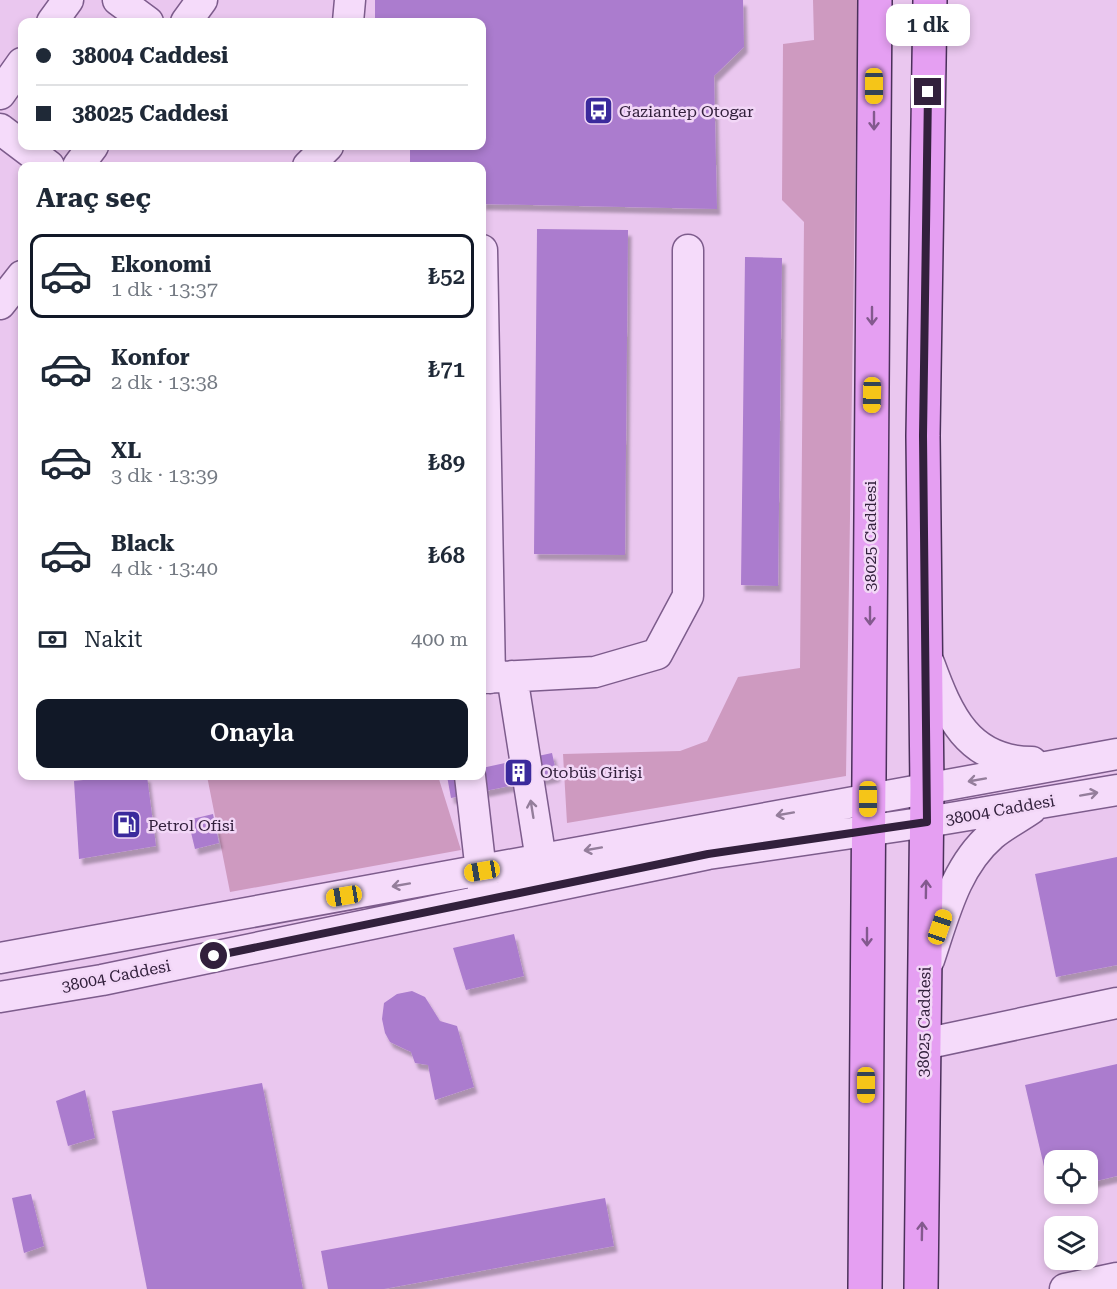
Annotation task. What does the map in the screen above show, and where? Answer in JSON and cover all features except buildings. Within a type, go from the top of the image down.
[{"type":"main road","name":"38025 Caddesi","points":[[865,1289],[875,0]]},
{"type":"main road","name":"38025 Caddesi","points":[[921,1289],[927,822],[923,436],[930,0]]},
{"type":"street","points":[[55,18],[68,0]]},
{"type":"street","points":[[189,18],[202,0]]},
{"type":"street","points":[[348,18],[350,0]]},
{"type":"street","points":[[0,94],[18,69]]},
{"type":"street","points":[[0,109],[18,124]]},
{"type":"street","points":[[0,129],[18,143]]},
{"type":"street","points":[[28,150],[44,162]]},
{"type":"street","points":[[312,162],[324,150]]},
{"type":"street","points":[[495,677],[595,672],[657,654],[688,596],[688,250]]},
{"type":"street","points":[[0,304],[18,281]]},
{"type":"street","points":[[486,381],[495,677],[547,888]]},
{"type":"street","points":[[926,653],[954,722],[977,746],[998,757],[1018,762],[1074,762]]},
{"type":"street","name":"38004 Caddesi","points":[[0,997],[102,980],[708,854],[868,814],[927,789],[1117,754]]},
{"type":"street","points":[[471,780],[482,871],[483,901]]},
{"type":"street","name":"38004 Caddesi","points":[[0,958],[540,859],[868,814],[927,822],[1117,790]]},
{"type":"street","points":[[925,971],[955,883],[974,854],[992,835],[1041,803]]},
{"type":"street","points":[[924,1044],[1117,1003]]},
{"type":"street","points":[[1065,1289],[1117,1278]]},
{"type":"shaded area","points":[[813,0],[858,0],[846,776],[567,823],[563,754],[680,751],[707,741],[738,677],[800,668],[804,222],[782,200],[783,44],[814,40]]},
{"type":"shaded area","points":[[208,780],[439,780],[461,850],[230,892]]},
{"type":"place","name":"Gaziantep Otogar","points":[[598,111]]},
{"type":"place","name":"Otobüs Girişi","points":[[519,772]]},
{"type":"place","name":"Petrol Ofisi","points":[[127,825]]},
{"type":"route","points":[[214,956],[708,854],[927,822],[923,436],[928,92]]}]
